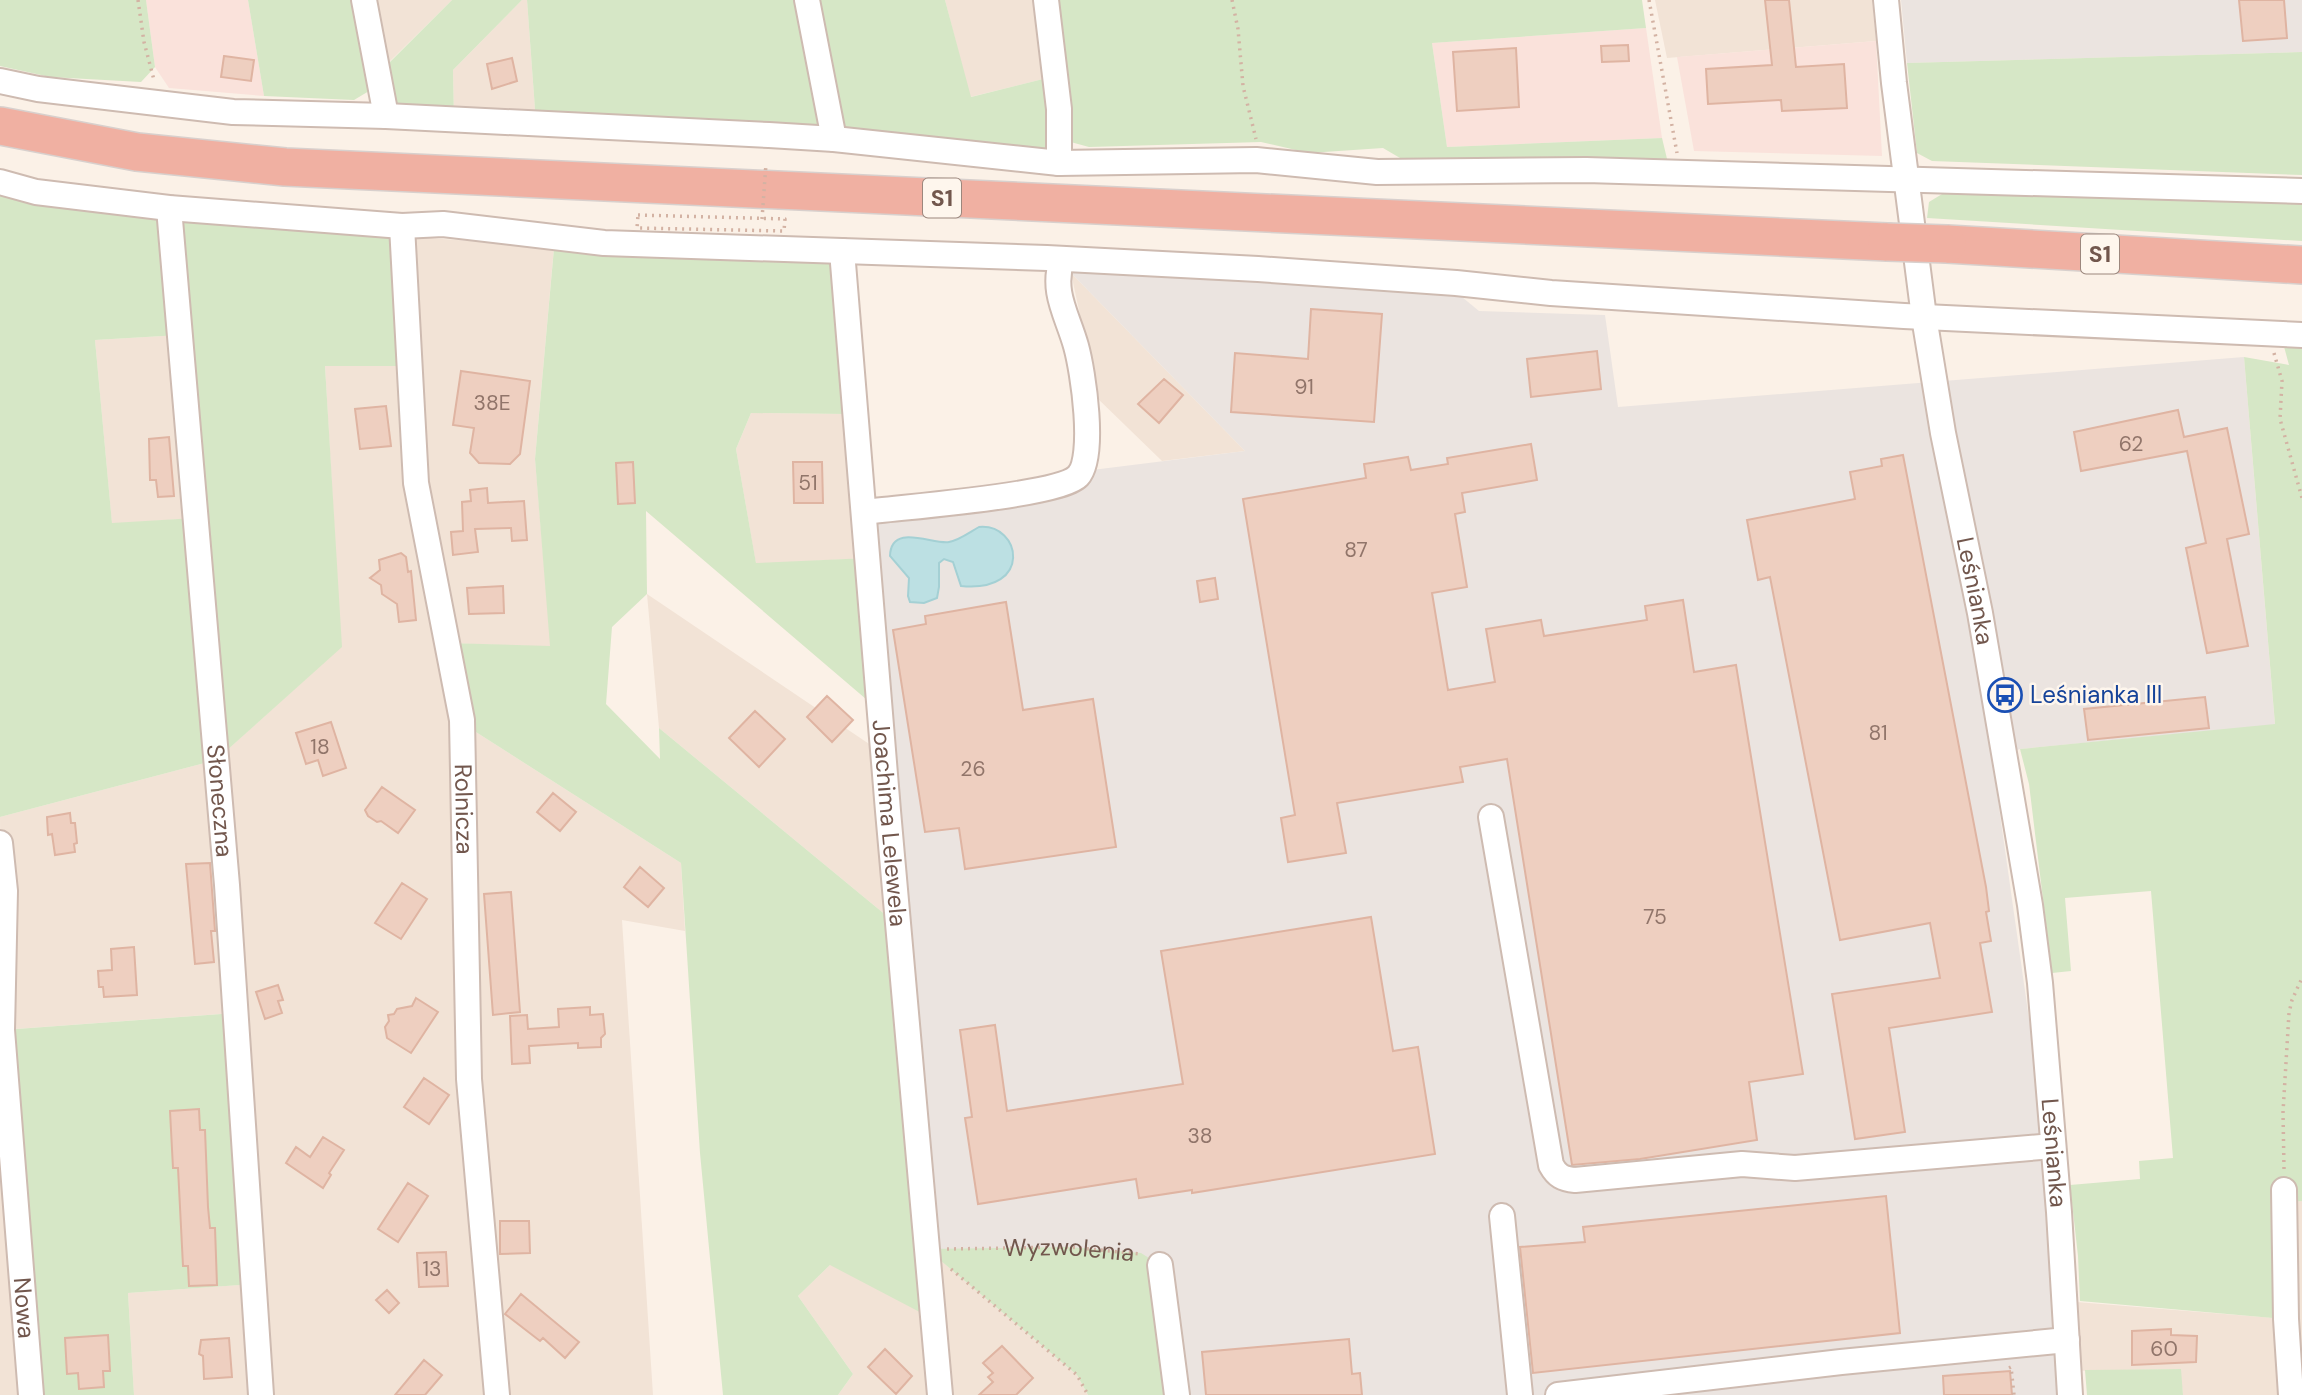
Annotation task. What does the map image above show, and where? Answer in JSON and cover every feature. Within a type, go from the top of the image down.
[{"type":"highway","name":"S1","points":[[0,126],[137,152],[285,167],[1947,244],[2302,268]]},
{"type":"street","points":[[364,0],[386,116]]},
{"type":"street","points":[[807,0],[834,139]]},
{"type":"street","points":[[1046,0],[1059,109],[1059,163]]},
{"type":"street","name":"Leśnianka","points":[[1886,0],[1924,317],[1943,433],[1982,626],[2030,905],[2040,983],[2070,1395]]},
{"type":"street","points":[[0,81],[38,89],[233,111],[386,116],[834,139],[1059,163],[1256,160],[1377,172],[1586,170],[2302,191]]},
{"type":"street","points":[[0,183],[36,192],[169,208],[402,226],[443,224],[604,243],[1062,259],[1258,269],[1551,293],[1924,317],[2302,335]]},
{"type":"street","name":"Słoneczna","points":[[169,208],[227,885],[261,1395]]},
{"type":"street","name":"Rolnicza","points":[[402,226],[416,483],[462,720],[469,1079],[497,1395]]},
{"type":"street","name":"Joachima Lelewela","points":[[842,251],[940,1395]]},
{"type":"street","points":[[865,512],[1031,492],[1065,485],[1078,477],[1086,464],[1083,376],[1077,349],[1056,288],[1062,259]]},
{"type":"street","points":[[1491,817],[1551,1165],[1556,1175],[1575,1180],[1742,1164],[1795,1168],[2053,1146]]},
{"type":"street","name":"Nowa","points":[[0,844],[5,891],[2,1030],[31,1395]]},
{"type":"street","points":[[2284,1190],[2286,1319],[2291,1395]]},
{"type":"street","points":[[1502,1216],[1520,1395]]},
{"type":"street","name":"Wyzwolenia","points":[[1160,1265],[1177,1395]]},
{"type":"street","points":[[1558,1395],[1840,1362],[2067,1340]]},
{"type":"path","points":[[138,0],[144,42],[159,103]]},
{"type":"path","points":[[1232,0],[1238,29],[1243,86],[1255,134],[1256,160]]},
{"type":"path","points":[[1649,0],[1672,119],[1679,173]]},
{"type":"path","points":[[762,219],[765,164]]},
{"type":"path","points":[[2262,333],[2273,349],[2282,381],[2280,419],[2302,498]]},
{"type":"path","points":[[2284,1190],[2283,1112],[2289,1013],[2302,978]]},
{"type":"path","name":"Wyzwolenia","points":[[927,1249],[1069,1247],[1141,1254],[1160,1265]]},
{"type":"path","points":[[927,1249],[1077,1376],[1088,1395]]},
{"type":"shaded area","points":[[146,0],[248,0],[264,96],[169,88],[155,67]]},
{"type":"shaded area","points":[[364,0],[452,0],[378,73]]},
{"type":"shaded area","points":[[522,0],[527,0],[536,123],[454,119],[453,70]]},
{"type":"shaded area","points":[[945,0],[1046,0],[1055,76],[970,97]]},
{"type":"shaded area","points":[[1655,0],[1872,0],[1876,41],[1667,58]]},
{"type":"shaded area","points":[[1901,0],[2302,0],[2302,52],[1907,63]]},
{"type":"shaded area","points":[[1646,28],[1662,138],[1447,147],[1432,43]]},
{"type":"shaded area","points":[[1876,41],[1882,156],[1694,151],[1677,57]]},
{"type":"shaded area","points":[[414,237],[554,247],[535,459],[551,647],[448,643],[468,727],[681,863],[685,931],[622,920],[653,1395],[134,1395],[128,1293],[253,1284],[234,1013],[2,1030],[0,817],[216,760],[341,647],[325,365]]},
{"type":"shaded area","points":[[1078,268],[1462,297],[1479,311],[1605,315],[1618,407],[2244,357],[2275,725],[2020,749],[1992,758],[2043,1118],[2058,1395],[1177,1395],[1160,1265],[1141,1254],[927,1249],[865,512],[1076,472],[1245,451],[1071,273]]},
{"type":"shaded area","points":[[1071,273],[1245,451],[1162,461],[1094,395],[1092,371]]},
{"type":"shaded area","points":[[180,335],[196,518],[112,524],[95,340]]},
{"type":"shaded area","points":[[751,413],[856,414],[868,558],[756,564],[736,449]]},
{"type":"shaded area","points":[[647,594],[884,754],[899,926],[659,728]]},
{"type":"shaded area","points":[[0,1154],[31,1395],[0,1395]]},
{"type":"shaded area","points":[[2302,1201],[2302,1395],[2183,1395],[2180,1369],[2069,1371],[2064,1301],[2286,1319],[2280,1203]]},
{"type":"shaded area","points":[[927,1249],[1077,1375],[1088,1395],[838,1395],[853,1374],[798,1296],[830,1265]]},
{"type":"green space","points":[[0,0],[146,0],[155,67],[141,82],[50,77],[0,66]]},
{"type":"green space","points":[[248,0],[364,0],[379,73],[452,0],[522,0],[453,70],[454,119],[386,116],[374,88],[354,100],[264,96]]},
{"type":"green space","points":[[527,0],[945,0],[971,97],[1055,76],[1046,0],[1642,0],[1646,28],[1432,43],[1447,147],[1662,138],[1668,163],[1412,165],[1383,148],[1309,153],[1261,142],[1089,147],[1067,141],[1059,163],[536,123]]},
{"type":"green space","points":[[2302,52],[2302,175],[1932,161],[1917,153],[1907,63]]},
{"type":"green space","points":[[0,182],[402,226],[410,366],[325,366],[342,647],[216,760],[0,817]],"holes":[[[180,335],[195,518],[112,523],[95,340]]]},
{"type":"green space","points":[[1947,191],[2302,202],[2302,241],[1927,218],[1929,202]]},
{"type":"green space","points":[[555,237],[829,259],[834,268],[847,414],[751,413],[736,449],[756,563],[868,558],[880,711],[646,511],[647,594],[612,627],[606,704],[660,759],[659,728],[899,926],[927,1249],[1069,1247],[1141,1253],[1160,1265],[1177,1395],[1088,1395],[1077,1375],[928,1250],[933,1319],[830,1265],[798,1296],[853,1374],[838,1395],[723,1395],[700,1153],[681,863],[468,727],[447,643],[550,646],[535,459]]},
{"type":"green space","points":[[2283,343],[2302,347],[2302,1201],[2280,1203],[2284,1319],[2080,1301],[2070,1185],[2140,1179],[2139,1161],[2173,1158],[2151,891],[2065,898],[2071,971],[2052,973],[2029,784],[2020,749],[2275,724],[2244,357],[2289,365]]},
{"type":"green space","points":[[235,1013],[254,1284],[128,1293],[134,1395],[31,1395],[3,1030]]},
{"type":"green space","points":[[2181,1369],[2183,1395],[2087,1395],[2085,1370]]},
{"type":"water","points":[[979,527],[993,529],[1004,536],[1011,546],[1013,558],[1010,569],[1001,579],[984,585],[961,586],[953,562],[944,559],[939,563],[937,598],[924,603],[910,602],[909,578],[890,556],[892,546],[897,540],[914,537],[949,542]]},
{"type":"building","points":[[1765,0],[1789,0],[1796,67],[1844,64],[1847,108],[1782,111],[1781,100],[1708,104],[1706,69],[1772,65]]},
{"type":"building","points":[[2239,0],[2284,0],[2287,38],[2243,41]]},
{"type":"building","points":[[1628,45],[1629,61],[1602,62],[1601,46]]},
{"type":"building","points":[[1516,48],[1519,107],[1457,111],[1453,52]]},
{"type":"building","points":[[224,56],[254,60],[251,81],[221,77]]},
{"type":"building","points":[[512,58],[517,81],[492,89],[487,64]]},
{"type":"building","points":[[1311,309],[1382,314],[1374,422],[1231,412],[1235,353],[1308,359]]},
{"type":"building","points":[[1597,351],[1601,389],[1531,397],[1527,359]]},
{"type":"building","points":[[461,371],[530,381],[520,454],[510,464],[479,463],[470,453],[474,428],[453,425]]},
{"type":"building","points":[[1164,379],[1183,395],[1159,423],[1138,404]]},
{"type":"building","points":[[386,406],[391,446],[360,449],[355,409]]},
{"type":"building","points":[[2178,410],[2184,437],[2227,428],[2249,534],[2227,539],[2248,646],[2207,653],[2186,548],[2206,543],[2187,451],[2081,471],[2074,432]]},
{"type":"building","points":[[169,437],[174,496],[158,497],[156,480],[150,480],[149,439]]},
{"type":"building","points":[[1531,444],[1537,480],[1462,493],[1465,512],[1455,514],[1467,587],[1432,593],[1448,690],[1495,682],[1486,629],[1541,620],[1544,636],[1647,620],[1645,606],[1683,600],[1694,672],[1736,665],[1803,1074],[1749,1082],[1757,1140],[1640,1159],[1572,1165],[1507,759],[1460,767],[1463,782],[1337,803],[1346,853],[1288,862],[1281,818],[1295,815],[1243,499],[1366,478],[1364,464],[1408,457],[1411,470],[1448,464],[1447,458]]},
{"type":"building","points":[[1903,455],[1986,887],[1989,911],[1986,912],[1991,941],[1980,943],[1992,1012],[1889,1028],[1905,1132],[1855,1139],[1832,994],[1940,978],[1930,923],[1840,940],[1770,577],[1758,580],[1747,520],[1855,499],[1850,472],[1882,466],[1881,459]]},
{"type":"building","points":[[633,462],[635,503],[618,504],[616,463]]},
{"type":"building","points":[[793,462],[822,462],[823,503],[794,503]]},
{"type":"building","points":[[487,488],[488,503],[524,501],[527,540],[512,541],[511,528],[475,529],[478,552],[453,555],[451,532],[463,531],[462,502],[471,501],[470,490]]},
{"type":"building","points":[[401,553],[406,557],[408,572],[411,571],[416,620],[399,622],[397,604],[382,594],[381,585],[370,578],[380,570],[379,560]]},
{"type":"building","points":[[1215,578],[1218,599],[1200,602],[1197,581]]},
{"type":"building","points":[[503,586],[504,613],[469,614],[467,588]]},
{"type":"building","points":[[1006,602],[1023,710],[1093,699],[1116,847],[965,869],[959,828],[925,832],[893,630],[926,624],[925,616]]},
{"type":"building","points":[[827,696],[853,720],[832,742],[807,717]]},
{"type":"building","points":[[2205,697],[2209,728],[2088,740],[2084,709]]},
{"type":"building","points":[[755,711],[785,739],[759,767],[729,738]]},
{"type":"building","points":[[331,722],[346,768],[323,776],[318,760],[306,764],[296,733]]},
{"type":"building","points":[[382,787],[415,810],[398,833],[368,816],[365,810]]},
{"type":"building","points":[[553,793],[576,812],[560,831],[537,812]]},
{"type":"building","points":[[70,813],[71,823],[75,823],[75,852],[55,855],[52,834],[48,835],[47,817]]},
{"type":"building","points":[[210,863],[215,931],[211,931],[214,962],[195,964],[186,864]]},
{"type":"building","points":[[640,867],[664,888],[648,907],[624,887]]},
{"type":"building","points":[[402,883],[427,899],[401,939],[375,923]]},
{"type":"building","points":[[511,892],[520,1012],[493,1015],[484,894]]},
{"type":"building","points":[[1371,917],[1393,1051],[1418,1047],[1435,1154],[1192,1193],[1192,1190],[1139,1198],[1136,1179],[978,1204],[965,1118],[972,1117],[960,1030],[995,1025],[1007,1111],[1183,1084],[1161,951]]},
{"type":"building","points":[[134,947],[137,995],[104,997],[103,987],[99,987],[98,971],[112,970],[111,949]]},
{"type":"building","points":[[278,985],[283,1000],[278,1001],[282,1013],[265,1019],[256,992]]},
{"type":"building","points":[[416,998],[438,1012],[411,1053],[387,1038],[385,1027],[389,1021],[388,1015],[394,1014],[397,1009],[412,1006]]},
{"type":"building","points":[[590,1007],[590,1015],[603,1014],[605,1034],[601,1038],[601,1047],[578,1048],[578,1043],[529,1046],[530,1063],[512,1064],[510,1016],[527,1015],[528,1029],[559,1027],[558,1009]]},
{"type":"building","points":[[424,1078],[449,1095],[429,1124],[404,1107]]},
{"type":"building","points":[[199,1109],[200,1130],[205,1130],[208,1207],[210,1228],[215,1228],[217,1285],[189,1286],[188,1266],[183,1266],[178,1168],[173,1168],[170,1111]]},
{"type":"building","points":[[323,1137],[344,1150],[323,1188],[286,1163],[296,1147],[310,1157]]},
{"type":"building","points":[[408,1183],[428,1196],[398,1242],[378,1229]]},
{"type":"building","points":[[1886,1196],[1900,1333],[1533,1373],[1520,1247],[1585,1242],[1583,1227]]},
{"type":"building","points":[[500,1221],[529,1221],[530,1253],[500,1254]]},
{"type":"building","points":[[446,1252],[448,1286],[419,1287],[417,1253]]},
{"type":"building","points":[[387,1290],[399,1303],[389,1313],[376,1300]]},
{"type":"building","points":[[521,1294],[579,1342],[565,1358],[543,1338],[540,1341],[505,1314]]},
{"type":"building","points":[[2171,1329],[2171,1335],[2197,1336],[2196,1362],[2132,1365],[2132,1331]]},
{"type":"building","points":[[108,1335],[110,1371],[103,1371],[104,1387],[79,1389],[78,1373],[67,1374],[65,1338]]},
{"type":"building","points":[[229,1338],[232,1377],[204,1379],[203,1356],[199,1354],[201,1340]]},
{"type":"building","points":[[1349,1339],[1352,1374],[1360,1373],[1362,1395],[1206,1395],[1202,1352]]},
{"type":"building","points":[[1002,1346],[1033,1378],[1016,1395],[979,1395],[993,1382],[988,1377],[993,1373],[983,1363]]},
{"type":"building","points":[[885,1349],[912,1376],[896,1394],[868,1367]]},
{"type":"building","points":[[424,1360],[442,1375],[425,1395],[395,1395]]},
{"type":"building","points":[[2010,1371],[2012,1395],[1944,1395],[1943,1376]]},
{"type":"place","name":"Leśnianka III","points":[[2005,695]]}]
